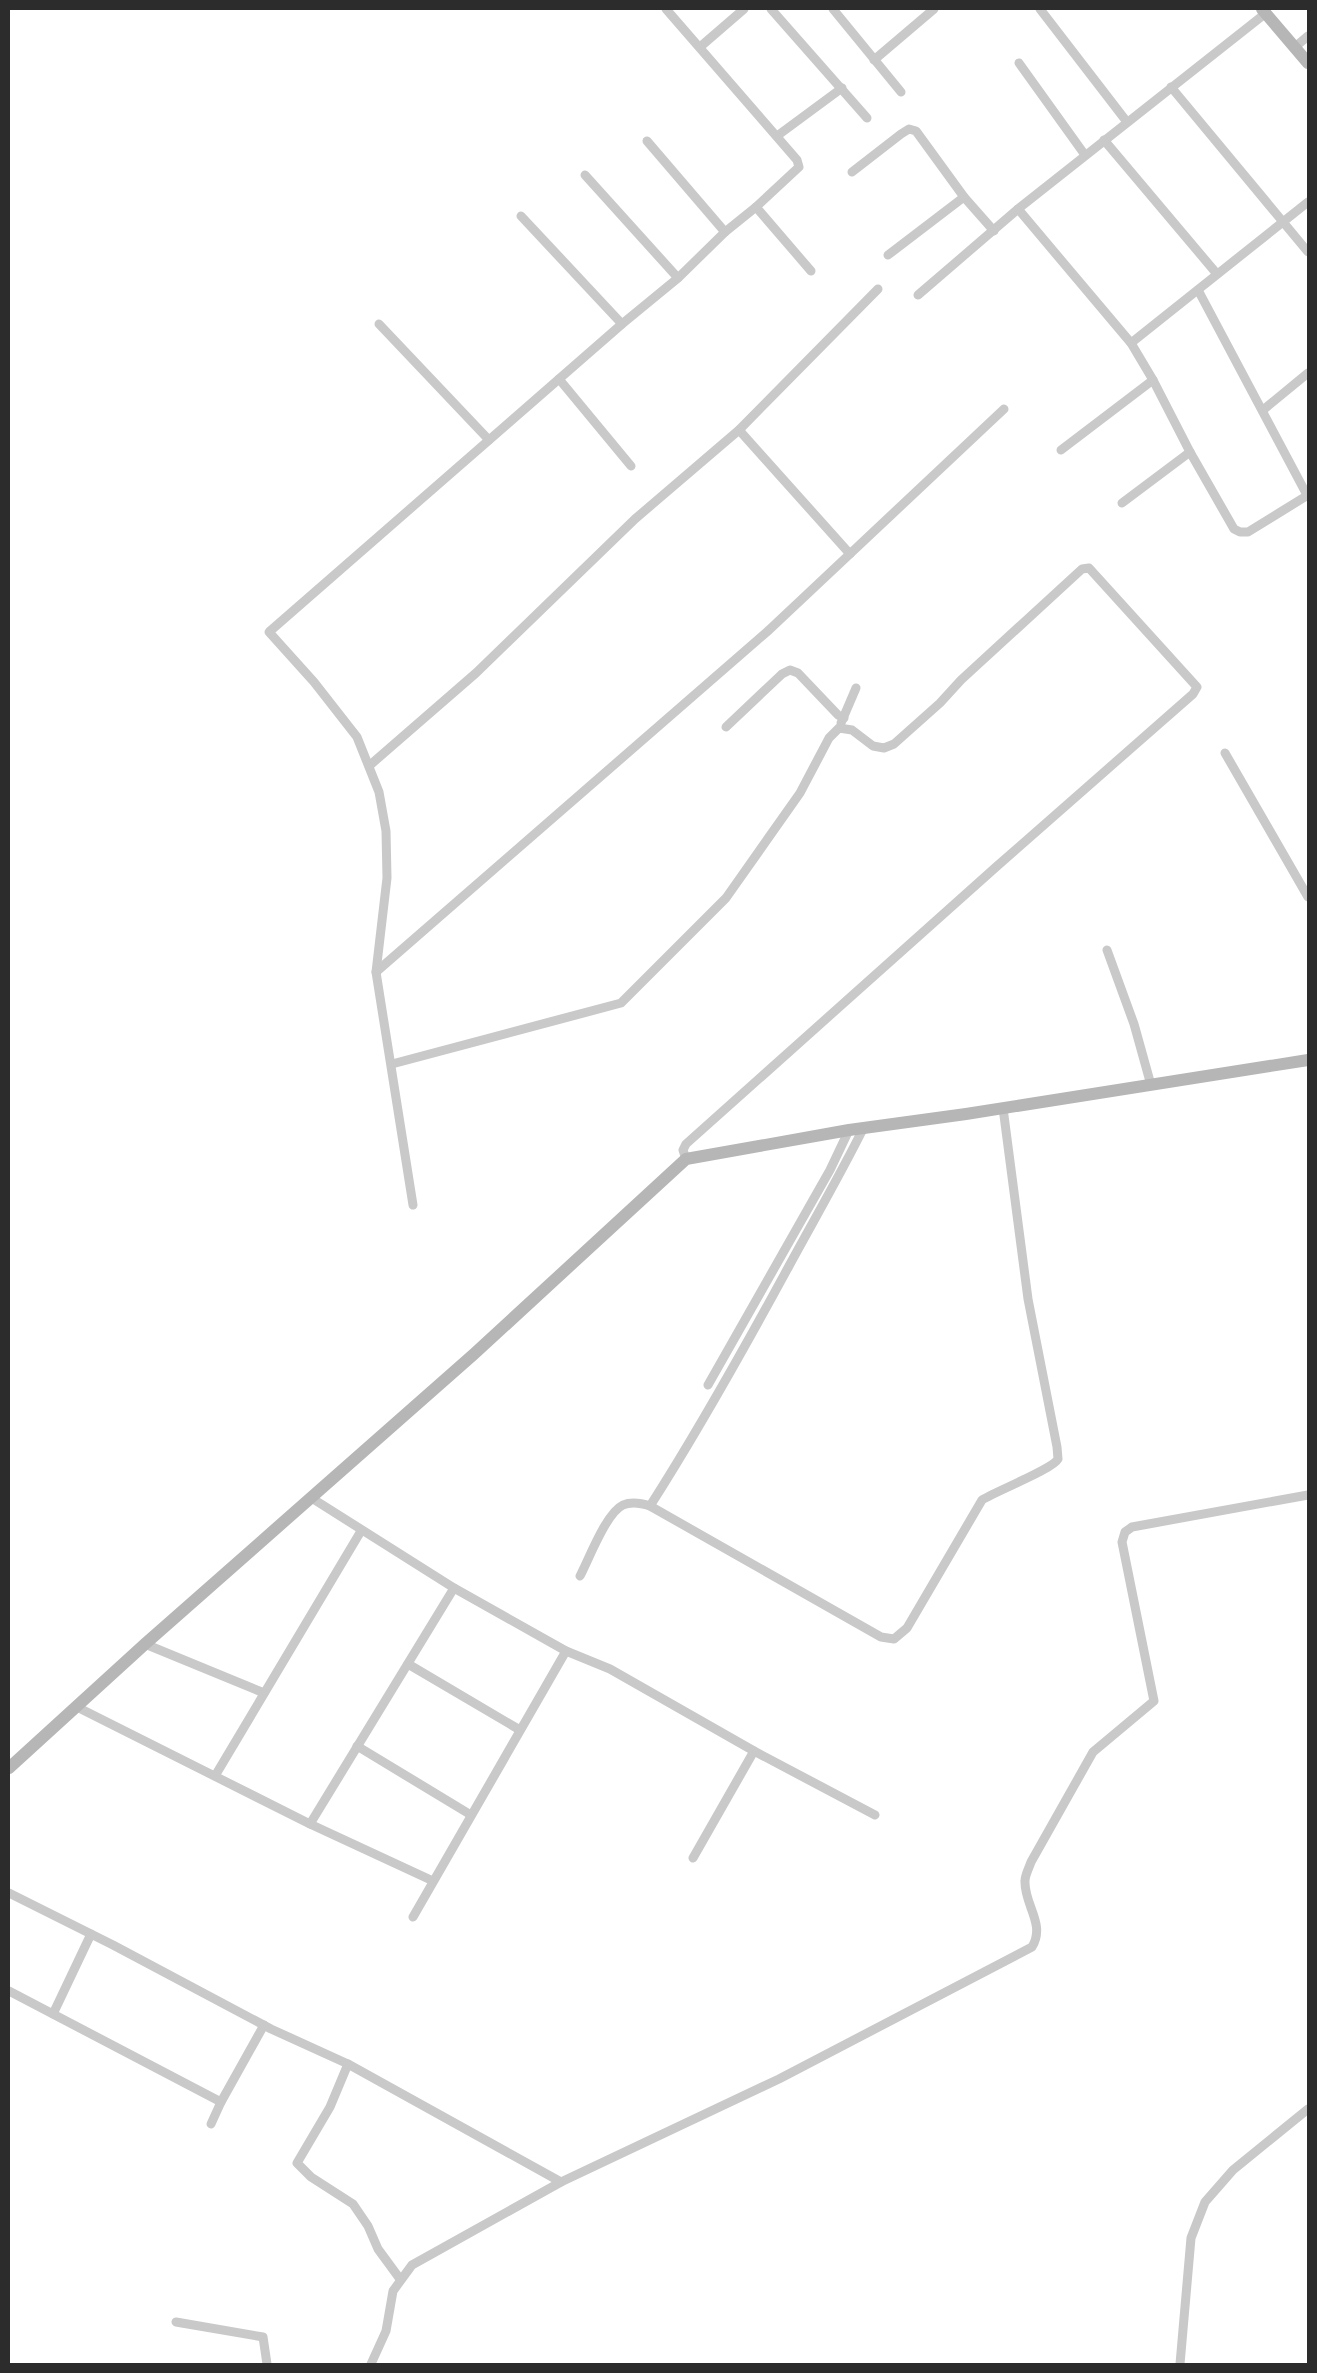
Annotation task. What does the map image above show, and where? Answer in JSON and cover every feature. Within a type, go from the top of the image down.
[{"type":"street","points":[[413,1204],[376,972],[387,878],[386,831],[379,792],[357,737],[338,711],[269,632],[622,324],[678,278],[725,232],[756,207],[799,167],[797,160],[777,136],[666,9]]},
{"type":"street","points":[[700,47],[744,9]]},
{"type":"street","points":[[771,9],[867,118]]},
{"type":"street","points":[[832,9],[901,92]]},
{"type":"street","points":[[874,60],[934,9]]},
{"type":"street","points":[[1040,9],[1128,122]]},
{"type":"street","points":[[918,295],[1018,209],[1264,11],[1308,63]]},
{"type":"street","points":[[1295,47],[1308,36]]},
{"type":"street","points":[[1018,64],[1085,155]]},
{"type":"street","points":[[1171,87],[1308,252]]},
{"type":"street","points":[[777,136],[842,88]]},
{"type":"street","points":[[852,172],[900,134],[908,129],[916,131],[964,197],[994,231]]},
{"type":"street","points":[[1104,140],[1217,274]]},
{"type":"street","points":[[647,141],[725,232]]},
{"type":"street","points":[[585,175],[678,278]]},
{"type":"street","points":[[888,255],[964,197]]},
{"type":"street","points":[[1131,343],[1308,202]]},
{"type":"street","points":[[756,207],[811,271]]},
{"type":"street","points":[[1018,209],[1131,343],[1234,529],[1240,532],[1248,532],[1308,496],[1198,290]]},
{"type":"street","points":[[521,216],[622,324]]},
{"type":"street","points":[[369,766],[476,673],[635,520],[739,430],[878,289]]},
{"type":"street","points":[[379,324],[490,440]]},
{"type":"street","points":[[1263,410],[1305,376],[1308,386]]},
{"type":"street","points":[[560,379],[631,466]]},
{"type":"street","points":[[1061,450],[1153,380]]},
{"type":"street","points":[[376,972],[768,630],[1004,409]]},
{"type":"street","points":[[739,430],[850,554]]},
{"type":"street","points":[[1122,503],[1190,452]]},
{"type":"street","points":[[686,1159],[683,1150],[686,1144],[996,866],[1186,700],[1197,687],[1089,568],[1082,569],[894,744],[884,748],[873,746],[852,730],[839,728]]},
{"type":"street","points":[[726,727],[782,674],[790,670],[798,673],[838,715],[844,718]]},
{"type":"street","points":[[392,1064],[621,1003],[726,898],[800,793],[830,738],[839,728],[856,688]]},
{"type":"street","points":[[1225,753],[1308,897]]},
{"type":"street","points":[[1108,950],[1134,1024],[1150,1085]]},
{"type":"street","points":[[9,1768],[144,1644],[474,1354],[686,1159],[849,1130],[1308,1060]]},
{"type":"street","points":[[580,1576],[613,1512],[623,1505],[633,1502],[650,1506],[888,1640],[899,1636],[907,1628],[982,1500],[1056,1463],[1057,1446],[1028,1299],[1003,1108]]},
{"type":"street","points":[[650,1506],[688,1447],[734,1366],[836,1182],[863,1129]]},
{"type":"street","points":[[708,1386],[830,1170],[849,1130]]},
{"type":"street","points":[[371,2364],[386,2331],[394,2291],[400,2279],[412,2264],[424,2256],[561,2182],[779,2079],[1032,1947],[1036,1940],[1038,1926],[1025,1880],[1032,1862],[1093,1752],[1154,1701],[1122,1542],[1125,1532],[1132,1527],[1308,1495]]},
{"type":"street","points":[[310,1497],[454,1588],[566,1651],[610,1669],[875,1815]]},
{"type":"street","points":[[215,1776],[361,1531]]},
{"type":"street","points":[[310,1824],[454,1588]]},
{"type":"street","points":[[144,1644],[264,1693]]},
{"type":"street","points":[[413,1917],[566,1651]]},
{"type":"street","points":[[408,1664],[520,1730]]},
{"type":"street","points":[[77,1707],[310,1824],[433,1881]]},
{"type":"street","points":[[358,1746],[471,1816]]},
{"type":"street","points":[[693,1858],[754,1750]]},
{"type":"street","points":[[9,1893],[264,2025],[348,2064],[561,2182]]},
{"type":"street","points":[[53,2014],[91,1934]]},
{"type":"street","points":[[9,1991],[221,2102]]},
{"type":"street","points":[[211,2124],[221,2102],[264,2025]]},
{"type":"street","points":[[348,2064],[330,2107],[297,2163],[311,2177],[353,2204],[368,2226],[378,2249],[400,2279]]},
{"type":"street","points":[[1180,2364],[1191,2238],[1205,2202],[1233,2170],[1308,2109]]},
{"type":"street","points":[[176,2322],[263,2337],[266,2364]]}]
